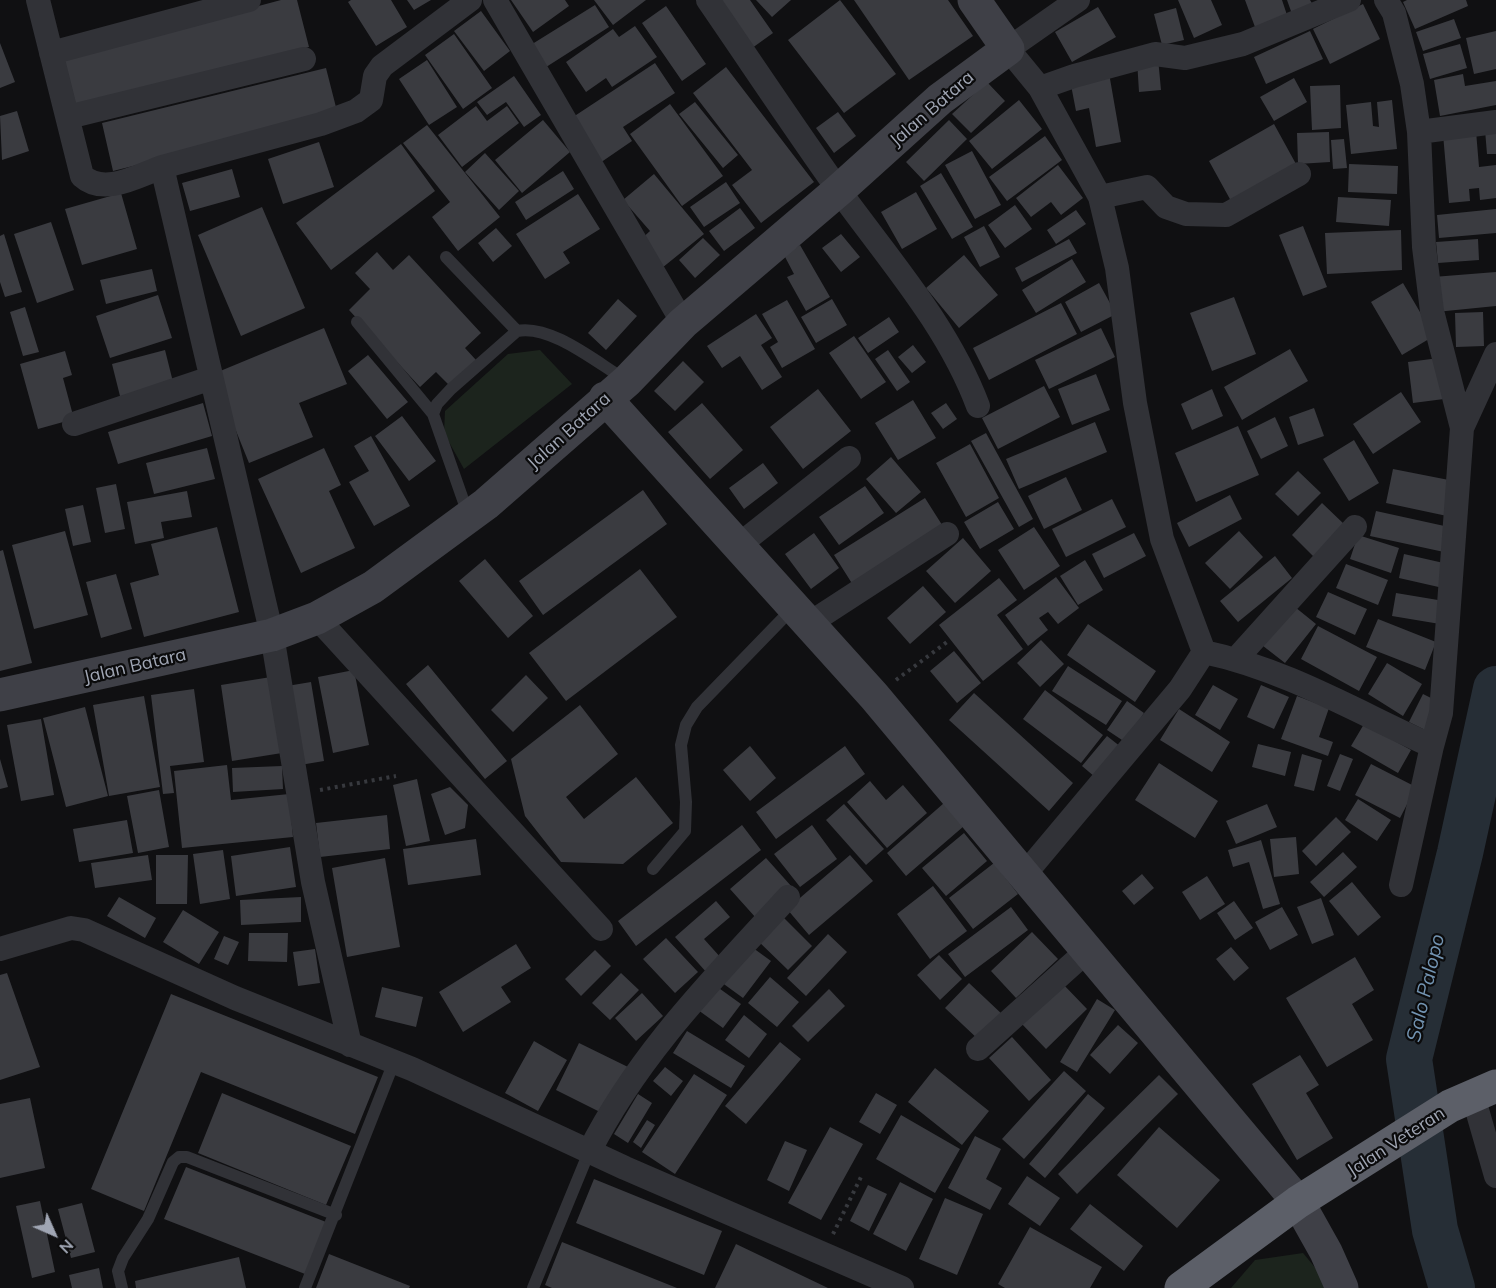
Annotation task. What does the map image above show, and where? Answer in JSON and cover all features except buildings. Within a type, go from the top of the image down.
[{"type":"highway","name":"Jalan Veteran","points":[[1181,1288],[1298,1202],[1473,1096]]},
{"type":"highway","points":[[1214,1288],[1249,1238]]},
{"type":"street","points":[[38,0],[82,176],[90,183],[104,186],[162,167],[321,124],[356,111],[370,100],[375,76],[382,66],[470,0]]},
{"type":"street","points":[[51,53],[249,0]]},
{"type":"street","points":[[495,0],[683,323]]},
{"type":"street","points":[[708,0],[839,190],[949,342],[967,376],[978,406]]},
{"type":"street","points":[[974,0],[1008,49],[1040,88],[1100,197],[1117,268],[1135,403],[1162,539],[1204,652]]},
{"type":"street","points":[[1008,49],[1078,0]]},
{"type":"street","points":[[1040,88],[1074,76],[1155,54],[1185,58],[1243,44],[1349,0]]},
{"type":"street","points":[[1386,0],[1394,13],[1407,63],[1419,132],[1424,247],[1432,311],[1462,428],[1441,713],[1401,885]]},
{"type":"street","name":"Jalan Batara","points":[[0,695],[272,635],[317,618],[373,587],[495,497],[616,389],[683,323],[839,190],[940,99],[1008,49]]},
{"type":"street","points":[[68,117],[304,59]]},
{"type":"street","points":[[1419,132],[1496,122]]},
{"type":"street","points":[[162,167],[272,635],[313,882],[350,1045]]},
{"type":"street","points":[[1100,197],[1147,187],[1166,207],[1186,214],[1226,215],[1299,174]]},
{"type":"street","points":[[1462,428],[1496,354]]},
{"type":"street","points":[[74,424],[212,378]]},
{"type":"street","points":[[616,389],[739,545],[800,616],[874,696],[1298,1202],[1326,1252],[1342,1288]]},
{"type":"street","points":[[739,545],[849,458]]},
{"type":"street","points":[[1238,658],[1262,628],[1330,559],[1355,527]]},
{"type":"street","points":[[800,616],[946,534]]},
{"type":"street","points":[[317,618],[601,929]]},
{"type":"street","points":[[1204,652],[1238,658],[1334,698],[1432,746]]},
{"type":"street","points":[[1024,875],[1180,689],[1204,652]]},
{"type":"street","points":[[589,1152],[628,1082],[678,1018],[788,897]]},
{"type":"street","points":[[0,949],[71,928],[84,930],[394,1062],[589,1152],[902,1288]]},
{"type":"street","points":[[978,1049],[1088,950]]},
{"type":"street","points":[[1473,1096],[1496,1176]]},
{"type":"lane","points":[[446,257],[517,331]]},
{"type":"lane","points":[[357,322],[433,414],[469,516]]},
{"type":"lane","points":[[433,414],[437,404],[451,389],[517,331],[528,328],[547,332],[616,389]]},
{"type":"lane","points":[[653,869],[685,831],[686,802],[681,745],[686,725],[697,707],[800,616]]},
{"type":"lane","points":[[305,1288],[336,1215],[394,1062]]},
{"type":"lane","points":[[533,1288],[589,1152]]},
{"type":"lane","points":[[122,1288],[118,1271],[123,1258],[148,1219],[173,1162],[179,1157],[186,1156],[336,1215]]},
{"type":"path","points":[[874,696],[947,642]]},
{"type":"path","points":[[297,794],[396,776]]},
{"type":"path","points":[[824,1253],[861,1177]]},
{"type":"shaded area","points":[[540,350],[572,384],[464,469],[444,433],[445,411],[508,354]]},
{"type":"shaded area","points":[[1303,1253],[1332,1288],[1231,1288],[1255,1260]]},
{"type":"waterway","name":"Salo Palopo","points":[[1452,1288],[1435,1230],[1409,1059],[1460,853],[1496,689]]}]
